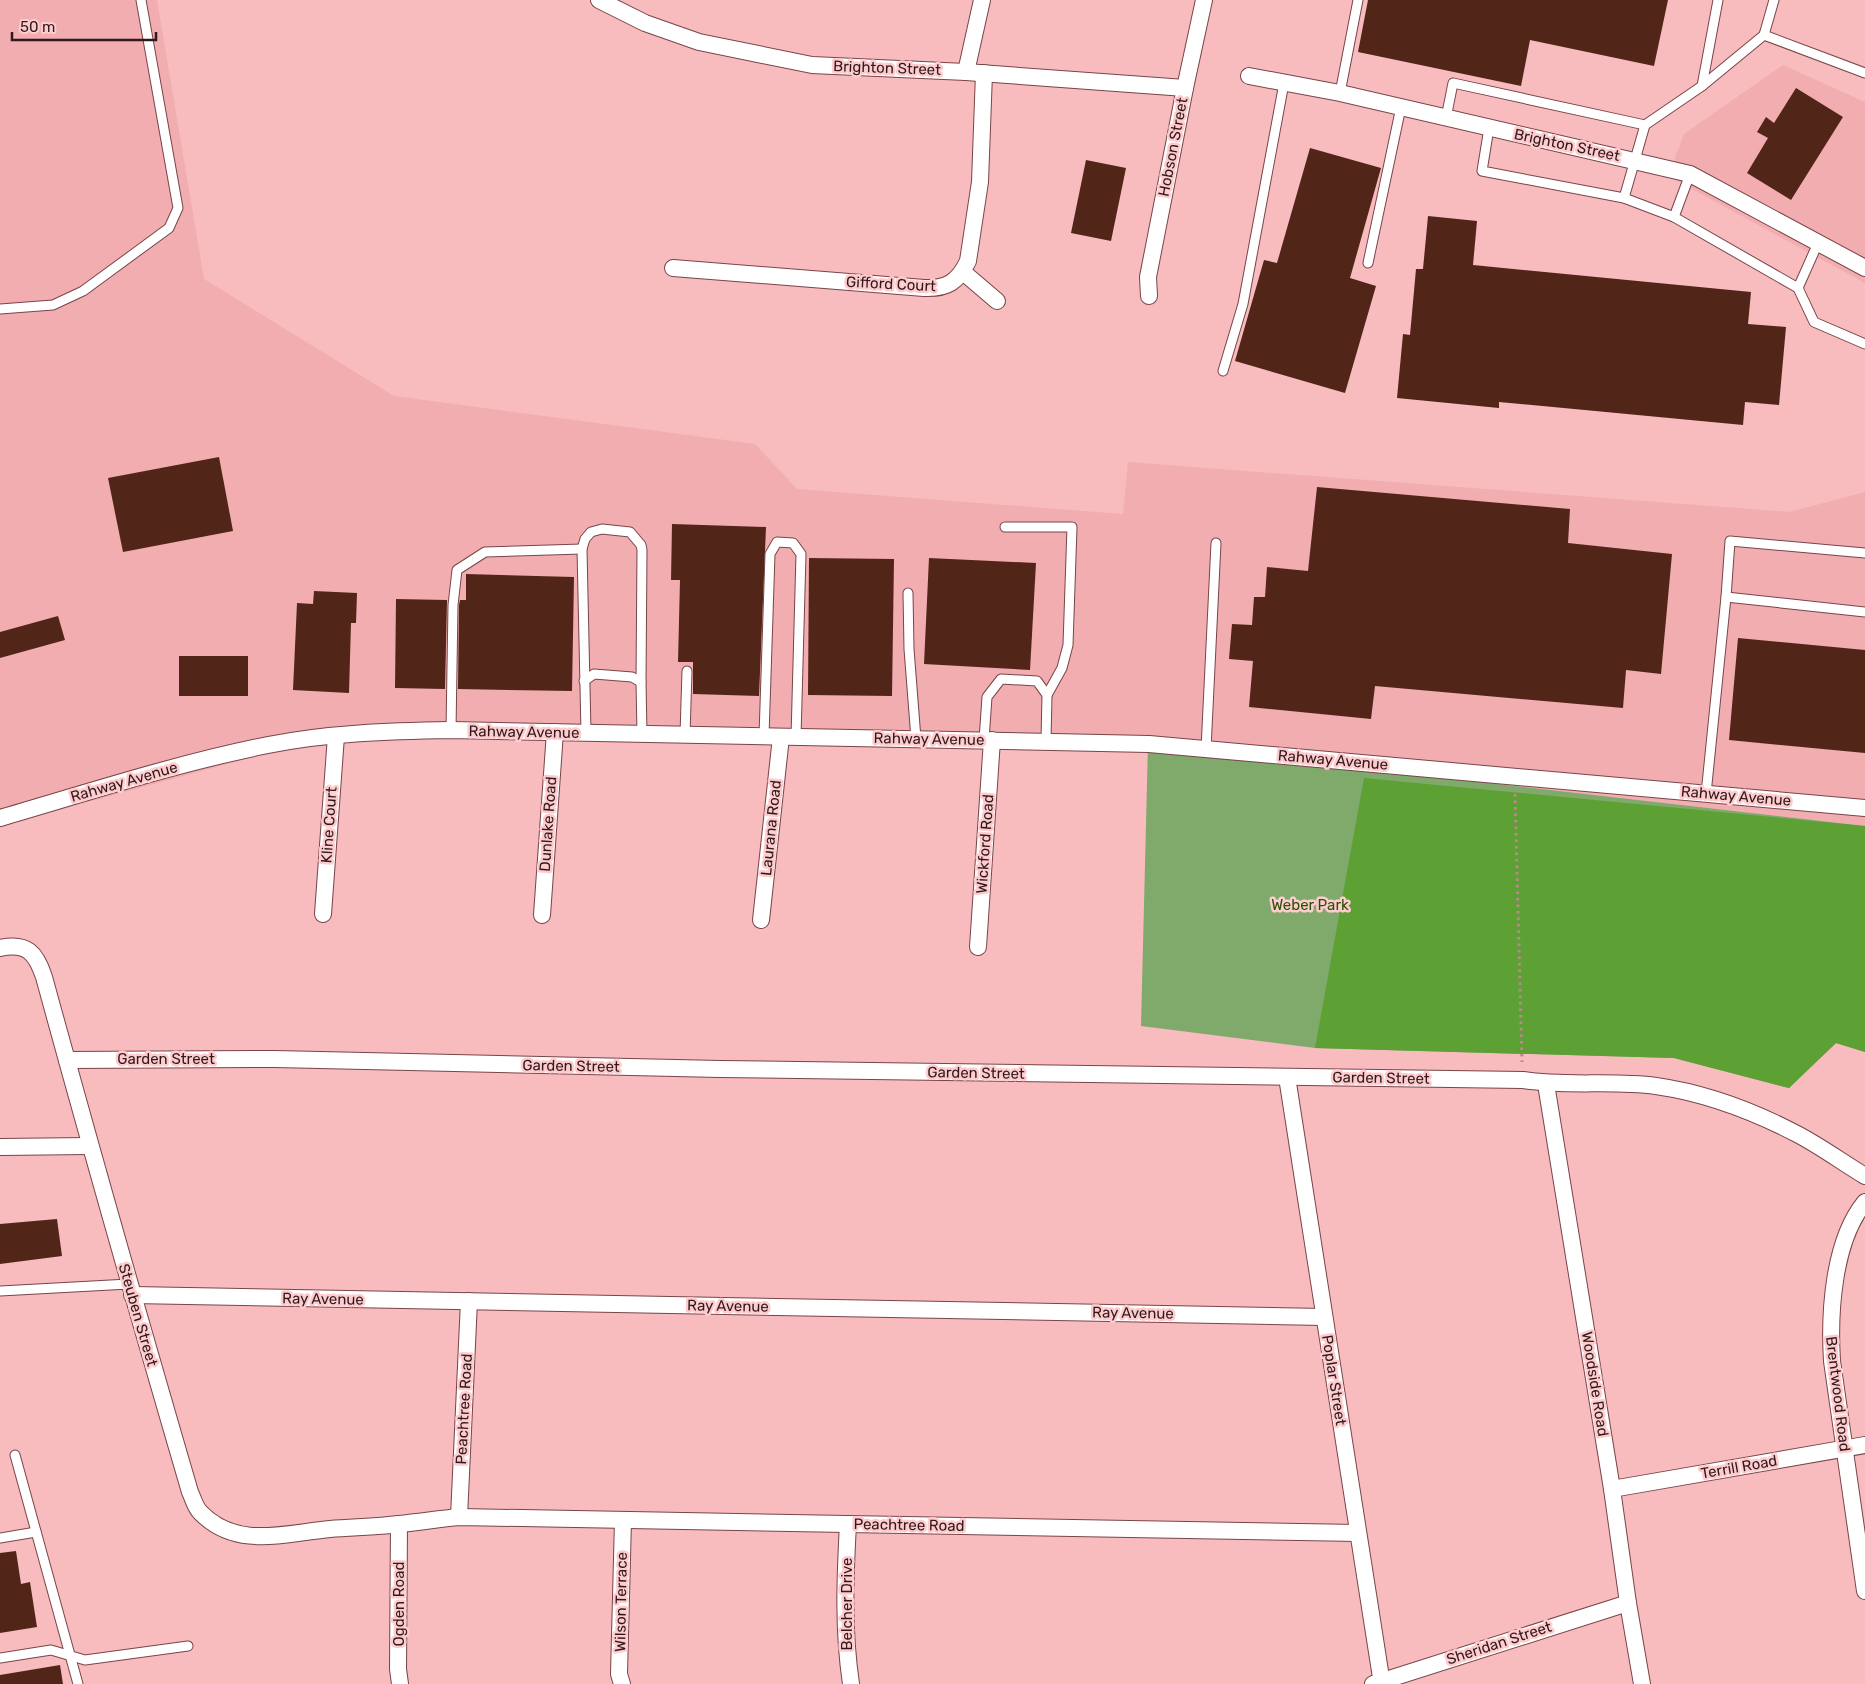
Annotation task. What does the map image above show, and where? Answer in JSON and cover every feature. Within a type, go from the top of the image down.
[{"type":"street","name":"Brighton Street","points":[[599,0],[645,23],[699,42],[812,65],[984,73],[1185,88]]},
{"type":"street","points":[[966,72],[982,0]]},
{"type":"street","name":"Hobson Street","points":[[1149,296],[1148,277],[1204,0]]},
{"type":"street","points":[[984,73],[980,182],[968,261],[963,272],[997,301]]},
{"type":"street","name":"Brighton Street","points":[[1248,76],[1340,93],[1690,174],[1865,268]]},
{"type":"street","name":"Gifford Court","points":[[673,268],[935,288],[945,286],[963,272]]},
{"type":"street","name":"Rahway Avenue","points":[[0,818],[192,763],[270,744],[386,731],[450,730],[1149,744],[1865,808]]},
{"type":"street","name":"Dunlake Road","points":[[542,915],[555,732]]},
{"type":"street","name":"Kline Court","points":[[323,914],[336,736]]},
{"type":"street","name":"Laurana Road","points":[[761,920],[789,737]]},
{"type":"street","name":"Wickford Road","points":[[978,947],[988,740]]},
{"type":"street","name":"Steuben Street","points":[[0,948],[18,946],[30,952],[38,961],[130,1289],[190,1492],[199,1511],[216,1525],[235,1533],[261,1537],[285,1536],[328,1529],[399,1524]]},
{"type":"street","name":"Garden Street","points":[[67,1060],[275,1059],[720,1069],[1523,1080],[1546,1084],[1618,1083],[1657,1086],[1697,1094],[1745,1110],[1797,1134],[1865,1176]]},
{"type":"street","name":"Poplar Street","points":[[1287,1077],[1358,1533],[1378,1683]]},
{"type":"street","name":"Woodside Road","points":[[1546,1084],[1642,1684]]},
{"type":"street","points":[[0,1148],[89,1146]]},
{"type":"street","name":"Brentwood Road","points":[[1865,1202],[1852,1225],[1844,1246],[1834,1284],[1830,1331],[1832,1361],[1865,1591]]},
{"type":"street","name":"Ray Avenue","points":[[130,1289],[469,1301],[1324,1316]]},
{"type":"street","name":"Peachtree Road","points":[[459,1517],[469,1301]]},
{"type":"street","name":"Terrill Road","points":[[1612,1489],[1865,1445]]},
{"type":"street","name":"Peachtree Road","points":[[399,1524],[419,1520],[459,1517],[1358,1533]]},
{"type":"street","name":"Wilson Terrace","points":[[622,1684],[619,1674],[623,1520]]},
{"type":"street","name":"Ogden Road","points":[[399,1524],[398,1669],[400,1684]]},
{"type":"street","name":"Belcher Drive","points":[[848,1524],[844,1588],[846,1647],[851,1684]]},
{"type":"street","name":"Sheridan Street","points":[[1378,1683],[1628,1602]]},
{"type":"lane","points":[[0,309],[53,305],[82,291],[169,228],[178,208],[141,0]]},
{"type":"lane","points":[[1340,93],[1358,0]]},
{"type":"lane","points":[[1702,86],[1718,0]]},
{"type":"lane","points":[[1624,198],[1645,124],[1702,86],[1764,35],[1774,0]]},
{"type":"lane","points":[[1764,35],[1865,73]]},
{"type":"lane","points":[[1223,371],[1243,304],[1284,83]]},
{"type":"lane","points":[[1446,118],[1453,83],[1645,124]]},
{"type":"lane","points":[[1368,263],[1400,107]]},
{"type":"lane","points":[[1489,128],[1482,171],[1624,198],[1674,217],[1798,288],[1814,322],[1865,344]]},
{"type":"lane","points":[[1674,217],[1690,174]]},
{"type":"lane","points":[[1798,288],[1818,243]]},
{"type":"lane","points":[[1005,527],[1072,527],[1068,645],[1062,668],[1047,695],[1046,741]]},
{"type":"lane","points":[[586,733],[582,549],[585,539],[591,532],[602,529],[630,532],[642,545],[642,734]]},
{"type":"lane","points":[[1706,794],[1730,541],[1865,553]]},
{"type":"lane","points":[[764,736],[770,554],[777,542],[793,544],[801,554],[789,737]]},
{"type":"lane","points":[[1206,749],[1216,543]]},
{"type":"lane","points":[[450,730],[453,605],[457,570],[485,552],[582,549]]},
{"type":"lane","points":[[908,593],[910,667],[916,739]]},
{"type":"lane","points":[[1726,598],[1865,612]]},
{"type":"lane","points":[[685,735],[687,671]]},
{"type":"lane","points":[[584,681],[594,674],[632,677],[641,682]]},
{"type":"lane","points":[[988,740],[987,697],[1001,679],[1037,681],[1047,695]]},
{"type":"lane","points":[[0,1291],[130,1289]]},
{"type":"lane","points":[[15,1456],[78,1684]]},
{"type":"lane","points":[[0,1538],[36,1532]]},
{"type":"lane","points":[[0,1658],[51,1650],[85,1660],[188,1646]]},
{"type":"path","points":[[1515,777],[1523,1080]]},
{"type":"shaded area","points":[[0,0],[157,0],[204,279],[394,396],[755,444],[797,489],[1123,514],[1128,462],[1790,512],[1865,492],[1865,826],[1148,744],[359,728],[0,826]]},
{"type":"shaded area","points":[[1783,65],[1865,102],[1865,283],[1668,176],[1684,134]]},
{"type":"green space","name":"Weber Park","points":[[1148,744],[1865,826],[1865,1052],[1836,1043],[1789,1088],[1674,1058],[1315,1048],[1141,1026]]},
{"type":"green space","name":"Weber Park","points":[[1364,778],[1865,826],[1865,1052],[1836,1043],[1789,1088],[1674,1058],[1315,1048]]},
{"type":"building","points":[[1368,0],[1668,0],[1654,66],[1530,40],[1521,86],[1358,52]]},
{"type":"building","points":[[1796,88],[1843,117],[1791,200],[1747,173],[1768,138],[1757,132],[1766,117],[1774,123]]},
{"type":"building","points":[[1310,148],[1381,168],[1350,278],[1376,286],[1345,393],[1235,361],[1264,260],[1277,263]]},
{"type":"building","points":[[1086,160],[1126,168],[1111,241],[1071,233]]},
{"type":"building","points":[[1428,216],[1477,221],[1473,265],[1751,292],[1748,324],[1786,327],[1779,405],[1745,402],[1743,425],[1499,402],[1499,408],[1397,398],[1403,334],[1410,335],[1416,269],[1423,269]]},
{"type":"building","points":[[219,457],[233,531],[123,552],[108,478]]},
{"type":"building","points":[[1317,487],[1570,509],[1568,543],[1672,554],[1661,674],[1626,670],[1623,708],[1375,686],[1371,719],[1249,707],[1253,661],[1229,659],[1232,624],[1252,625],[1254,597],[1265,597],[1267,567],[1308,571]]},
{"type":"building","points":[[672,524],[766,527],[759,696],[693,694],[693,662],[678,662],[680,580],[671,580]]},
{"type":"building","points":[[809,558],[894,559],[892,696],[808,695]]},
{"type":"building","points":[[929,558],[1036,563],[1030,670],[924,664]]},
{"type":"building","points":[[466,574],[574,577],[572,691],[458,689],[459,605],[460,600],[466,600]]},
{"type":"building","points":[[314,591],[357,593],[356,623],[351,623],[349,693],[293,690],[297,603],[313,604]]},
{"type":"building","points":[[396,599],[447,600],[445,689],[395,688]]},
{"type":"building","points":[[58,616],[65,640],[0,658],[0,632]]},
{"type":"building","points":[[1738,638],[1865,650],[1865,753],[1729,740]]},
{"type":"building","points":[[179,656],[248,656],[248,696],[179,696]]},
{"type":"building","points":[[57,1219],[62,1256],[0,1264],[0,1224]]},
{"type":"building","points":[[16,1551],[21,1584],[30,1582],[37,1627],[0,1633],[0,1553]]},
{"type":"building","points":[[60,1665],[63,1684],[0,1684],[0,1675]]}]
